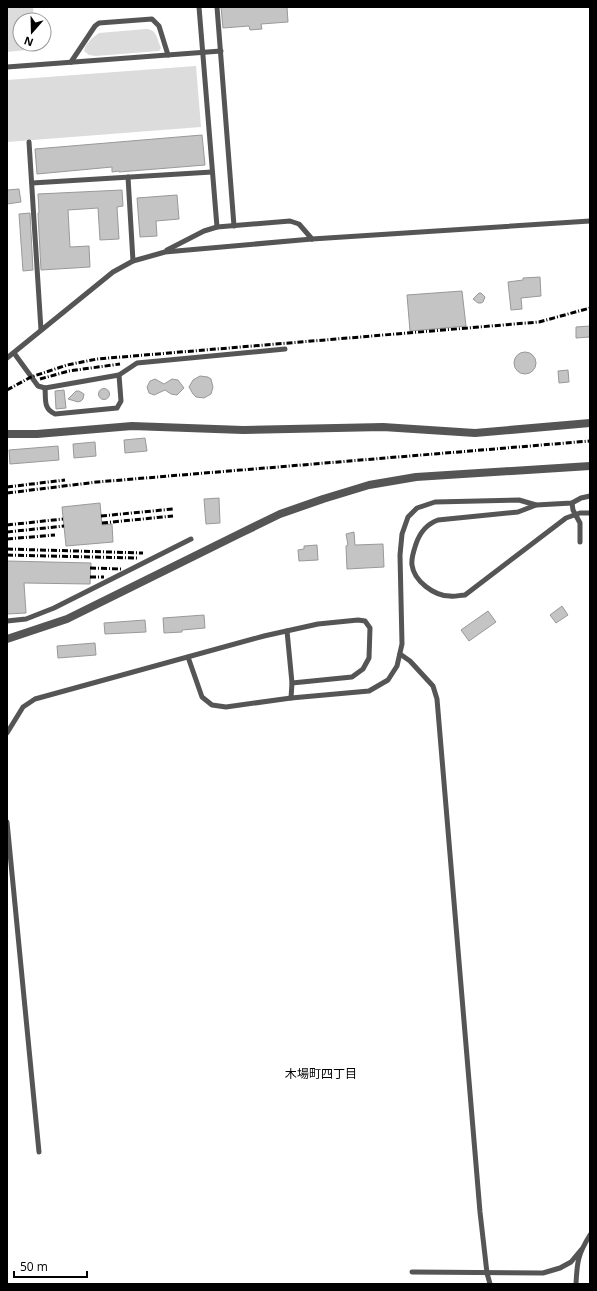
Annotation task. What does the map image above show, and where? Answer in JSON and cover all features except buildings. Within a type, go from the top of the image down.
[{"type":"street","points":[[7,434],[37,434],[132,426],[243,430],[383,427],[475,433],[590,423]]},
{"type":"street","points":[[7,639],[67,619],[280,514],[369,485],[416,477],[590,466]]},
{"type":"lane","points":[[199,7],[217,227]]},
{"type":"lane","points":[[217,7],[234,226]]},
{"type":"lane","points":[[71,62],[95,26],[99,23],[106,22],[152,20],[159,26],[168,55]]},
{"type":"lane","points":[[7,67],[221,51]]},
{"type":"lane","points":[[29,142],[42,330]]},
{"type":"lane","points":[[32,183],[212,172]]},
{"type":"lane","points":[[128,177],[133,261]]},
{"type":"lane","points":[[165,252],[204,231],[217,227],[290,221],[299,224],[312,239]]},
{"type":"lane","points":[[7,358],[113,272],[133,261],[165,252],[312,239],[590,221]]},
{"type":"lane","points":[[14,353],[38,386],[45,388],[119,375],[137,363],[285,350]]},
{"type":"lane","points":[[45,388],[47,408],[54,414],[117,408],[120,401],[119,375]]},
{"type":"lane","points":[[590,496],[581,498],[572,503],[536,505],[518,512],[438,520],[430,523],[418,537],[412,565],[416,576],[423,584],[435,592],[449,596],[465,595],[566,518],[590,513]]},
{"type":"lane","points":[[188,657],[202,697],[212,705],[226,707],[291,698],[369,691],[388,680],[397,666],[400,654],[402,644],[400,555],[402,534],[408,517],[417,508],[435,502],[519,500],[536,505]]},
{"type":"lane","points":[[572,503],[575,515],[580,523],[580,542]]},
{"type":"lane","points":[[7,621],[26,619],[54,608],[191,539]]},
{"type":"lane","points":[[7,733],[23,707],[35,699],[287,631],[318,624],[358,620],[365,621],[370,628],[369,658],[363,669],[352,677],[292,683]]},
{"type":"lane","points":[[287,631],[292,683],[291,698]]},
{"type":"lane","points":[[400,654],[410,661],[433,686],[437,699],[480,1212],[487,1273],[490,1284]]},
{"type":"lane","points":[[7,822],[39,1152]]},
{"type":"lane","points":[[412,1272],[543,1274],[571,1262],[581,1250],[590,1235]]},
{"type":"lane","points":[[576,1284],[577,1264],[581,1250]]},
{"type":"shaded area","points":[[7,7],[33,7],[33,12],[12,12],[12,51],[7,52]]},
{"type":"shaded area","points":[[150,29],[155,33],[161,48],[159,51],[96,56],[89,55],[84,51],[88,43],[99,33]]},
{"type":"shaded area","points":[[196,66],[201,127],[7,142],[7,80]]},
{"type":"railway","points":[[7,390],[31,377],[67,365],[97,359],[539,322],[590,308]]},
{"type":"railway","points":[[40,379],[69,371],[120,364]]},
{"type":"railway","points":[[7,493],[97,482],[590,441]]},
{"type":"railway","points":[[7,487],[65,480]]},
{"type":"railway","points":[[101,516],[173,509]]},
{"type":"railway","points":[[102,523],[173,516]]},
{"type":"railway","points":[[7,525],[63,519]]},
{"type":"railway","points":[[7,532],[64,526]]},
{"type":"railway","points":[[7,539],[55,535]]},
{"type":"railway","points":[[7,549],[143,553]]},
{"type":"railway","points":[[7,555],[138,558]]},
{"type":"railway","points":[[90,568],[122,569]]},
{"type":"railway","points":[[90,577],[104,577]]},
{"type":"district","name":"木場町四丁目","points":[[321,1074]]}]
